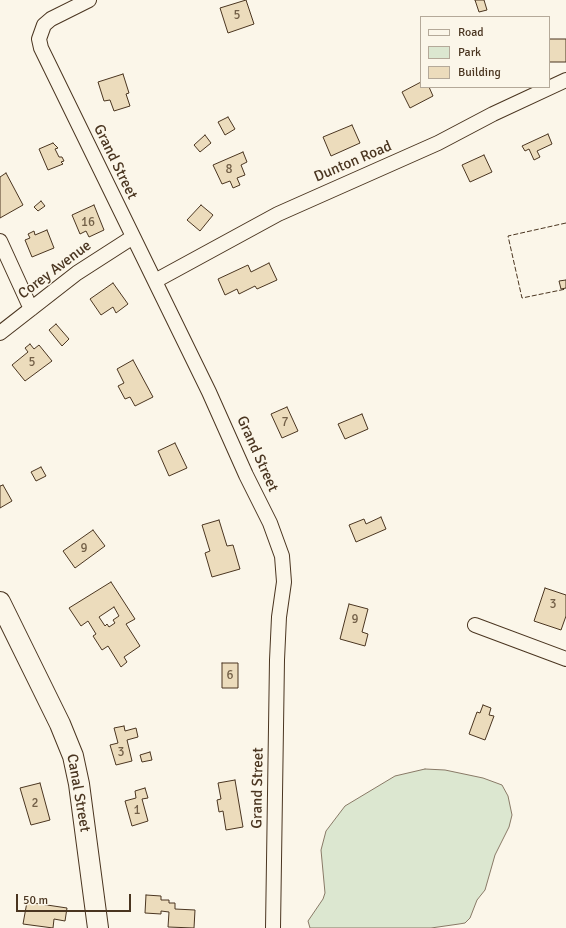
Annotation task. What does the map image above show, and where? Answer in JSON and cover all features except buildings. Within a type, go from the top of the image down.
[{"type":"street","name":"Grand Street","points":[[89,0],[51,19],[44,25],[40,32],[39,39],[41,48],[156,281],[270,523],[282,556],[284,582],[279,617],[277,660],[273,928]]},
{"type":"street","name":"Dunton Road","points":[[550,87],[566,80]]},
{"type":"street","name":"Dunton Road","points":[[156,281],[291,208],[432,146],[493,114],[549,88]]},
{"type":"street","name":"Corey Avenue","points":[[0,333],[96,260],[133,237]]},
{"type":"street","points":[[0,241],[30,309]]},
{"type":"street","name":"Canal Street","points":[[0,602],[60,724],[73,756],[79,784],[98,928]]},
{"type":"street","points":[[475,625],[566,659]]},
{"type":"green space","points":[[425,769],[445,770],[483,778],[502,785],[508,796],[512,815],[509,827],[495,855],[485,890],[477,900],[470,918],[465,923],[431,928],[310,928],[308,921],[323,899],[325,893],[321,850],[326,831],[345,806],[395,776]]},
{"type":"fence","points":[[566,223],[508,236],[522,298],[566,289]]}]
